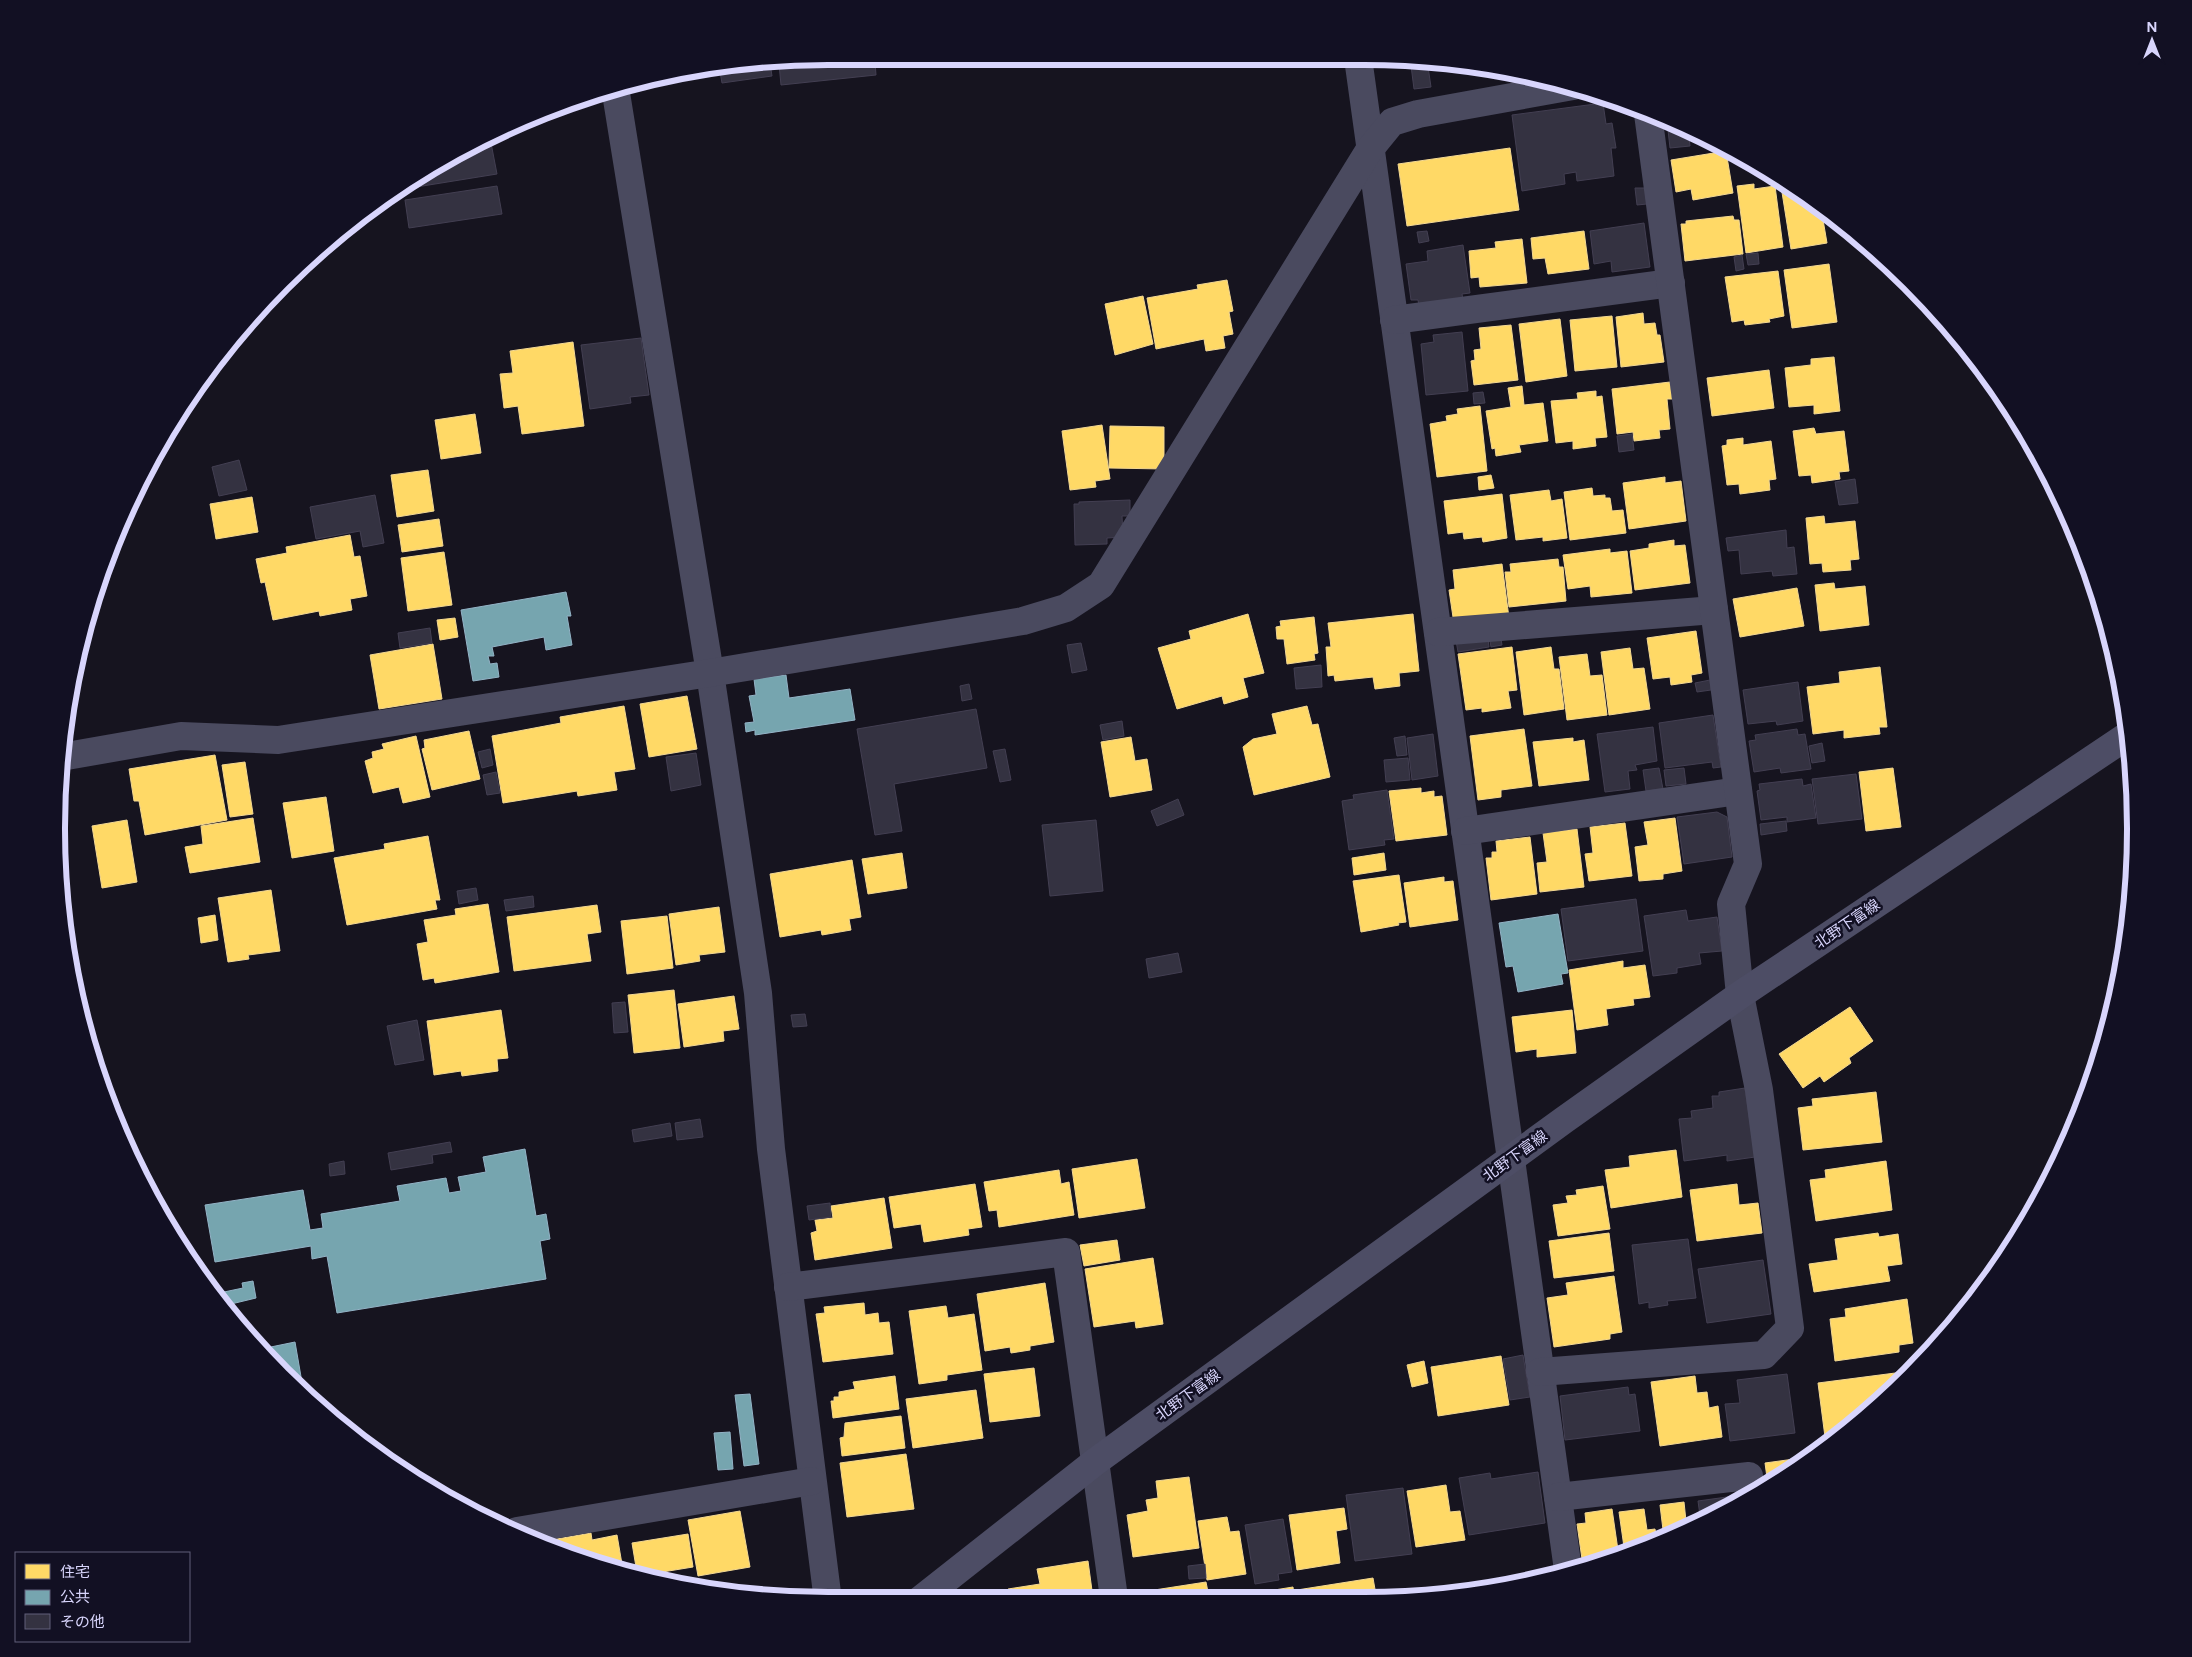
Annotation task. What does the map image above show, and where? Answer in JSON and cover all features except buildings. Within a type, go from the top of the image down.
[{"type":"street","points":[[1359,65],[1567,1564]]},
{"type":"street","points":[[69,755],[181,736],[278,740],[710,673],[1023,621],[1066,608],[1101,585],[1370,149],[1392,122],[1418,114],[1554,89]]},
{"type":"street","points":[[615,96],[710,673],[758,993],[771,1148],[827,1592]]},
{"type":"street","points":[[1540,1372],[1764,1355],[1790,1328],[1759,1090],[1740,995],[1731,904],[1748,864],[1649,120]]},
{"type":"street","points":[[1394,320],[1671,283]]},
{"type":"street","points":[[1438,632],[1714,610]]},
{"type":"street","name":"北野下富線","points":[[930,1592],[1095,1462],[1510,1159],[1740,995],[2121,740]]},
{"type":"street","points":[[1465,831],[1738,790]]},
{"type":"street","points":[[788,1287],[1066,1252],[1113,1592]]},
{"type":"street","points":[[1558,1497],[1749,1476],[1751,1486]]},
{"type":"street","points":[[526,1529],[812,1481]]}]
